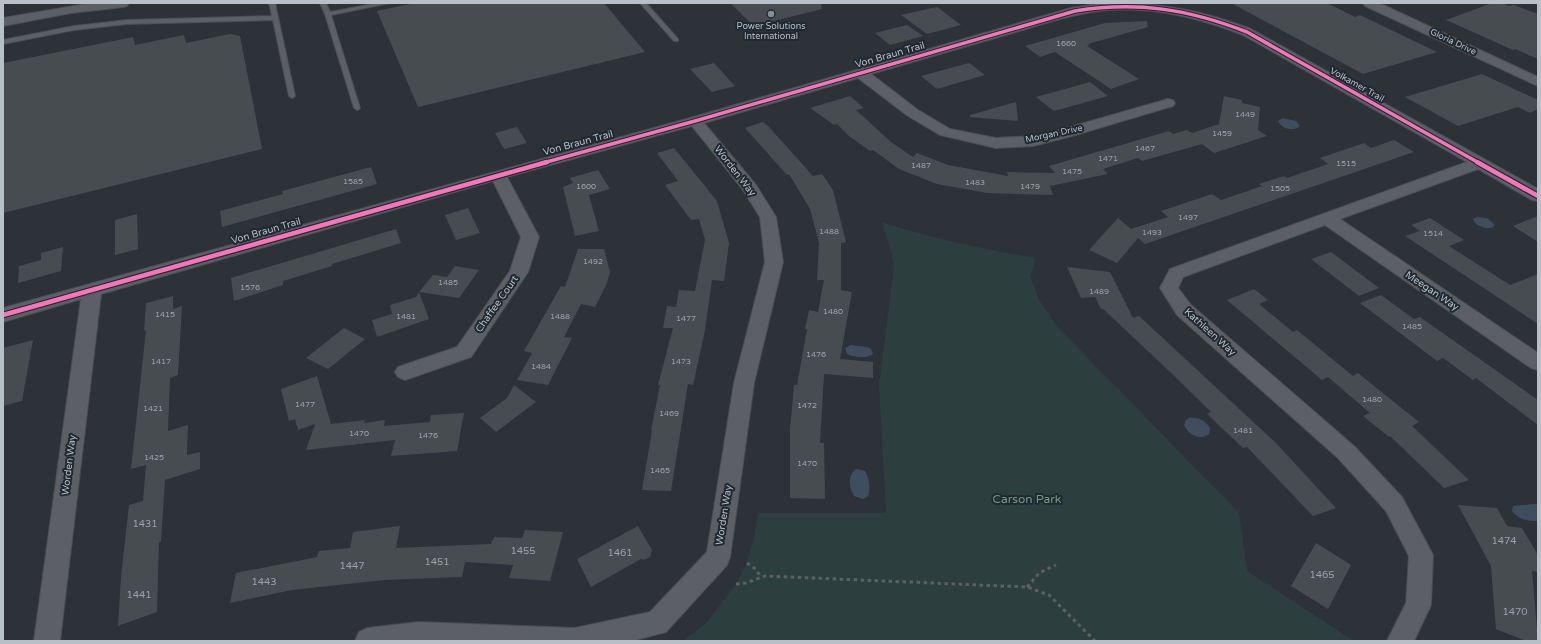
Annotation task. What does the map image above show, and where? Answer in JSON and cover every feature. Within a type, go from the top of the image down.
[{"type":"street","points":[[3,12],[49,3]]},
{"type":"street","points":[[3,22],[71,9],[122,3]]},
{"type":"street","name":"Gloria Drive","points":[[1369,3],[1538,82]]},
{"type":"street","name":"Von Braun Trail","points":[[3,315],[695,121],[1075,11],[1115,6],[1162,6]]},
{"type":"street","name":"Volkamer Trail","points":[[1162,6],[1201,16],[1247,32],[1538,196]]},
{"type":"street","name":"Morgan Drive","points":[[860,73],[913,113],[945,132],[996,143],[1033,141],[1168,103]]},
{"type":"street","name":"Worden Way","points":[[368,641],[418,635],[575,641],[657,623],[718,557],[744,383],[774,262],[768,217],[750,188],[695,121]]},
{"type":"street","name":"Kathleen Way","points":[[1400,641],[1418,605],[1421,555],[1394,504],[1346,452],[1184,310],[1169,288],[1176,273],[1479,163]]},
{"type":"street","name":"Chaffee Court","points":[[405,372],[464,352],[519,272],[530,237],[498,175]]},
{"type":"street","name":"Meegan Way","points":[[1327,218],[1538,363]]},
{"type":"street","name":"Worden Way","points":[[47,641],[92,290]]},
{"type":"lane","points":[[272,3],[292,96]]},
{"type":"lane","points":[[323,3],[328,14],[357,108]]},
{"type":"lane","points":[[328,14],[387,3]]},
{"type":"lane","points":[[643,3],[676,40]]},
{"type":"lane","points":[[3,42],[74,28],[127,22],[275,18]]},
{"type":"path","points":[[747,563],[757,570],[760,577]]},
{"type":"path","points":[[1027,587],[1032,578],[1042,570],[1056,565]]},
{"type":"path","points":[[736,584],[745,585],[760,577],[1027,587],[1049,595],[1095,641]]},
{"type":"green space","name":"Carson Park","points":[[881,222],[958,243],[1035,258],[1031,277],[1038,298],[1057,326],[1239,513],[1247,571],[1354,641],[683,641],[707,622],[736,584],[747,563],[754,538],[758,513],[886,513],[879,384],[894,265],[888,240]]},
{"type":"water","points":[[1283,118],[1296,121],[1300,126],[1294,129],[1285,128],[1278,121]]},
{"type":"water","points":[[1477,217],[1487,218],[1494,224],[1494,227],[1488,228],[1479,226],[1473,219]]},
{"type":"water","points":[[851,345],[867,347],[871,349],[873,354],[870,356],[856,357],[847,354],[845,348]]},
{"type":"water","points":[[1189,418],[1204,421],[1210,428],[1209,434],[1199,437],[1188,432],[1184,425],[1186,420]]},
{"type":"water","points":[[857,469],[865,471],[868,480],[869,493],[868,496],[863,499],[854,496],[850,485],[850,477]]},
{"type":"water","points":[[1538,504],[1538,521],[1524,519],[1512,511],[1513,506]]},
{"type":"building","points":[[415,3],[604,3],[645,52],[418,107],[377,11]]},
{"type":"building","name":"Power Solutions International","points":[[730,3],[821,3],[822,9],[754,26]]},
{"type":"building","points":[[1231,3],[1327,3],[1355,17],[1360,15],[1437,52],[1363,74]]},
{"type":"building","points":[[1492,3],[1501,3],[1509,6],[1514,5],[1538,14],[1538,59],[1515,49],[1513,50],[1446,20]]},
{"type":"building","points":[[937,7],[961,25],[927,34],[901,15]]},
{"type":"building","points":[[1147,21],[1148,27],[1088,44],[1090,45],[1087,46],[1139,79],[1111,89],[1055,52],[1040,57],[1025,46],[1105,23]]},
{"type":"building","points":[[907,25],[923,36],[890,45],[875,33]]},
{"type":"building","points":[[230,34],[240,36],[262,149],[3,213],[3,63],[133,37],[135,45],[184,35],[186,43]]},
{"type":"building","points":[[714,63],[735,86],[712,92],[690,69]]},
{"type":"building","points":[[969,63],[985,75],[937,89],[921,76]]},
{"type":"building","points":[[1482,74],[1538,100],[1538,109],[1530,113],[1518,107],[1458,126],[1405,97]]},
{"type":"building","points":[[1090,82],[1108,96],[1054,111],[1036,97]]},
{"type":"building","points":[[850,96],[864,108],[856,110],[891,142],[913,157],[917,153],[948,165],[1008,176],[1007,172],[1055,173],[1049,166],[1169,131],[1173,134],[1187,130],[1192,133],[1219,124],[1224,96],[1242,100],[1242,103],[1260,107],[1258,130],[1267,136],[1214,153],[1202,144],[1142,161],[1138,158],[1103,169],[1108,174],[1050,186],[1053,195],[987,193],[937,184],[899,169],[873,150],[870,151],[849,136],[837,124],[834,125],[810,108]]},
{"type":"building","points":[[1016,102],[1018,121],[970,117],[970,115]]},
{"type":"building","points":[[763,122],[813,176],[822,174],[833,190],[846,242],[841,243],[841,290],[852,292],[840,359],[873,362],[873,378],[824,374],[820,443],[824,443],[825,499],[790,498],[790,429],[794,385],[797,385],[809,310],[818,312],[824,280],[817,280],[819,243],[810,209],[789,174],[787,175],[745,128]]},
{"type":"building","points":[[517,127],[527,143],[504,149],[495,133]]},
{"type":"building","points":[[1394,140],[1414,152],[1145,244],[1138,238],[1117,263],[1089,250],[1118,218],[1131,229],[1168,217],[1161,211],[1212,194],[1221,200],[1262,186],[1259,184],[1284,176],[1287,178],[1328,164],[1320,158],[1364,143],[1371,148]]},
{"type":"building","points":[[674,148],[717,201],[729,243],[724,281],[712,280],[705,330],[693,385],[688,384],[671,491],[642,490],[660,385],[658,385],[673,328],[663,328],[667,306],[676,307],[679,290],[695,291],[705,240],[699,219],[691,220],[665,185],[678,181],[657,153]]},
{"type":"building","points":[[371,167],[377,184],[222,227],[220,211],[283,194],[282,191]]},
{"type":"building","points":[[598,170],[610,189],[589,195],[599,231],[575,236],[563,187],[573,183],[570,178]]},
{"type":"building","points":[[468,208],[480,233],[456,240],[445,215]]},
{"type":"building","points":[[137,214],[138,249],[115,255],[115,220]]},
{"type":"building","points":[[1538,216],[1538,242],[1513,226]]},
{"type":"building","points":[[1430,218],[1464,240],[1449,246],[1510,285],[1538,274],[1538,324],[1405,236],[1420,231],[1411,225]]},
{"type":"building","points":[[396,229],[401,243],[283,281],[283,285],[234,301],[231,278]]},
{"type":"building","points":[[63,247],[61,271],[18,283],[19,266],[41,260],[41,253]]},
{"type":"building","points":[[578,249],[604,249],[610,272],[607,283],[595,307],[581,304],[564,337],[572,338],[548,385],[517,380],[532,353],[524,351],[561,286],[565,287]]},
{"type":"building","points":[[1331,252],[1379,288],[1359,296],[1311,259]]},
{"type":"building","points":[[455,266],[479,270],[459,298],[419,292],[433,275],[447,277]]},
{"type":"building","points":[[1067,267],[1110,272],[1133,318],[1139,316],[1275,442],[1336,508],[1313,516],[1247,447],[1243,448],[1207,414],[1211,412],[1103,309],[1101,309],[1095,297],[1081,298]]},
{"type":"building","points":[[1254,289],[1268,300],[1259,304],[1293,332],[1297,330],[1353,376],[1358,373],[1419,422],[1412,426],[1469,480],[1444,488],[1390,436],[1389,437],[1363,416],[1370,413],[1328,377],[1322,380],[1227,300]]},
{"type":"building","points":[[419,292],[429,319],[377,337],[372,320],[392,314],[390,305],[416,297]]},
{"type":"building","points":[[1381,295],[1414,319],[1420,317],[1538,400],[1538,425],[1476,378],[1473,380],[1443,358],[1437,361],[1360,303]]},
{"type":"building","points":[[173,296],[173,309],[182,306],[178,375],[170,378],[168,431],[188,425],[187,455],[200,452],[200,469],[165,480],[161,542],[159,542],[157,612],[118,626],[121,577],[129,505],[143,501],[146,465],[131,469],[146,330],[144,331],[146,303]]},
{"type":"building","points":[[344,328],[365,339],[328,369],[306,358]]},
{"type":"building","points":[[33,340],[22,401],[3,406],[3,348]]},
{"type":"building","points":[[317,376],[331,424],[365,420],[364,423],[385,420],[384,426],[430,422],[431,415],[464,413],[457,451],[391,456],[395,440],[306,450],[315,424],[298,430],[295,419],[289,421],[281,389]]},
{"type":"building","points":[[514,385],[536,402],[496,432],[480,418],[507,398]]},
{"type":"building","points":[[1458,505],[1497,508],[1507,526],[1522,528],[1538,555],[1538,572],[1532,571],[1538,641],[1526,641],[1496,629],[1491,566]]},
{"type":"building","points":[[400,526],[396,548],[491,544],[494,537],[522,538],[525,530],[563,532],[550,581],[509,578],[513,565],[465,562],[462,577],[384,580],[292,590],[230,603],[236,573],[317,557],[319,551],[350,548],[353,532]]},
{"type":"building","points":[[638,526],[652,550],[650,557],[644,560],[641,559],[591,587],[577,559]]},
{"type":"building","points":[[1316,543],[1351,565],[1328,609],[1291,586]]},
{"type":"cycle path","points":[[3,315],[695,121],[1075,11],[1105,6],[1132,6],[1166,9],[1199,16],[1247,32],[1538,196]]},
{"type":"place","name":"Power Solutions International","points":[[771,14]]}]
